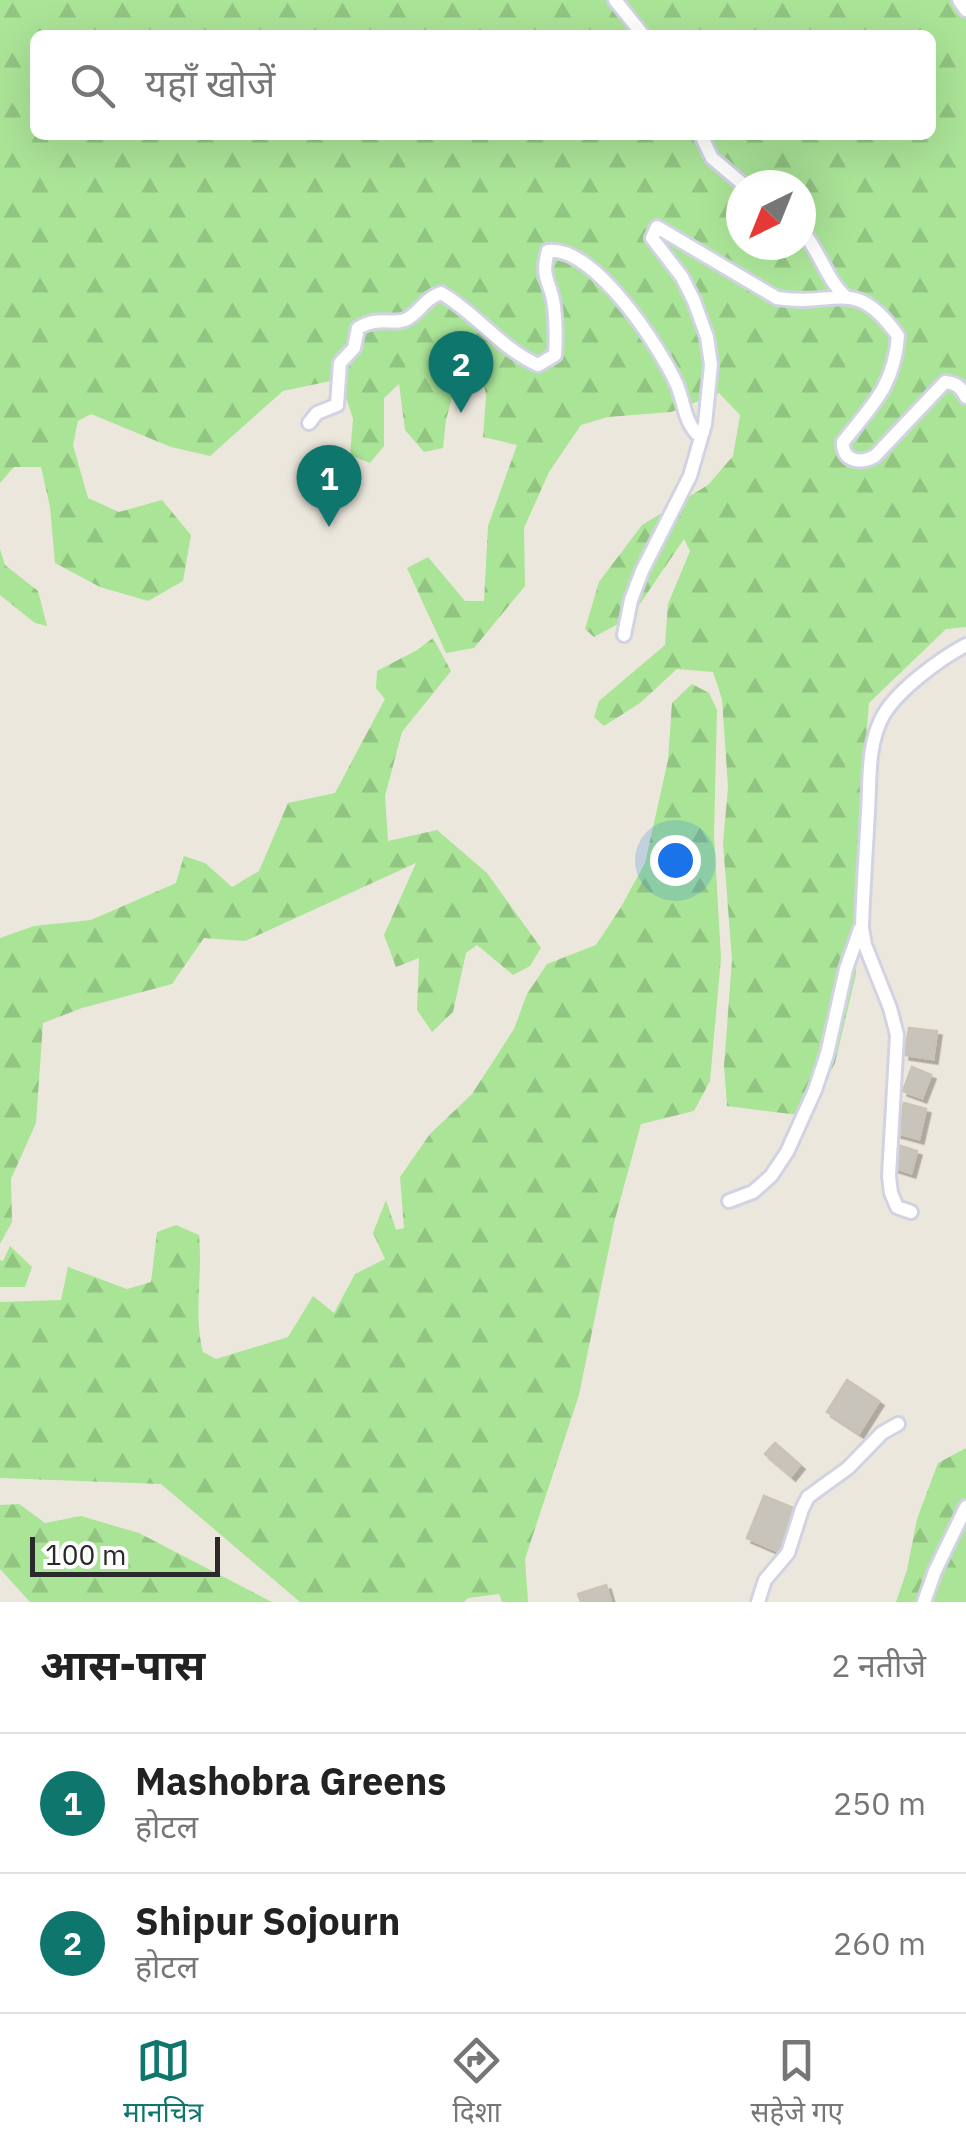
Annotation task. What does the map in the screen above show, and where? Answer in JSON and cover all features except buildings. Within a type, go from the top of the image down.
[{"type":"street","points":[[615,0],[639,30]]},
{"type":"street","points":[[958,0],[966,10]]},
{"type":"street","points":[[703,140],[712,158],[726,170]]},
{"type":"street","points":[[624,635],[642,571],[690,476],[703,432],[712,365],[694,301],[682,276],[652,238],[654,229],[659,227],[668,232],[777,298],[845,296]]},
{"type":"street","points":[[816,248],[837,289],[882,314],[898,336],[890,378],[843,442],[846,455],[865,462],[875,456],[945,382],[962,388],[966,397]]},
{"type":"street","points":[[309,423],[316,412],[337,405],[340,363],[354,348],[358,328],[370,321],[402,322],[429,297],[441,293],[457,302],[518,356],[538,365],[556,355],[554,304],[544,266],[548,251],[560,250],[585,262],[641,322],[678,388],[690,427],[698,434],[703,432]]},
{"type":"street","points":[[911,1212],[897,1207],[891,1194],[897,1035],[865,945],[862,922],[870,770],[875,734],[885,712],[905,690],[966,645]]},
{"type":"street","points":[[729,1202],[753,1192],[771,1176],[800,1125],[828,1054],[846,969],[862,922]]},
{"type":"street","points":[[758,1602],[766,1580],[788,1553],[808,1497],[848,1468],[882,1433],[898,1424]]},
{"type":"street","points":[[924,1602],[966,1507]]},
{"type":"green space","points":[[0,0],[966,0],[966,627],[946,629],[869,703],[860,812],[856,974],[835,1063],[807,1116],[727,1106],[724,1066],[732,960],[723,843],[728,787],[722,699],[713,672],[677,669],[640,703],[604,726],[594,717],[599,701],[665,645],[668,604],[690,551],[684,539],[631,617],[594,637],[585,629],[599,582],[642,525],[708,485],[733,456],[740,415],[719,393],[671,412],[608,417],[581,425],[549,472],[524,528],[525,586],[474,648],[446,653],[407,568],[428,557],[465,601],[484,601],[488,526],[517,445],[483,437],[486,396],[481,368],[457,378],[443,448],[424,452],[405,430],[399,384],[384,398],[384,446],[370,463],[350,455],[353,419],[340,379],[283,391],[210,456],[171,447],[91,414],[78,421],[73,445],[88,498],[119,512],[162,500],[191,535],[183,581],[148,601],[100,587],[55,563],[50,507],[41,467],[14,467],[0,483]]},
{"type":"green space","points":[[0,549],[5,565],[38,591],[47,626],[35,623],[0,595]]},
{"type":"green space","points":[[433,638],[451,671],[402,732],[385,796],[388,841],[437,830],[487,873],[541,948],[530,966],[513,975],[477,945],[466,953],[453,1012],[432,1032],[417,1010],[419,958],[396,967],[384,935],[416,863],[245,941],[204,938],[172,984],[82,1008],[43,1023],[36,1123],[11,1179],[12,1222],[0,1244],[0,938],[34,926],[91,920],[176,883],[184,856],[205,863],[232,887],[259,871],[288,803],[335,793],[385,699],[376,688],[377,671]]},
{"type":"green space","points":[[692,684],[709,693],[717,710],[714,835],[721,958],[710,1081],[694,1111],[641,1124],[615,1219],[579,1395],[525,1559],[528,1602],[502,1602],[499,1594],[468,1598],[464,1602],[300,1602],[161,1484],[0,1478],[0,1302],[61,1300],[68,1267],[127,1289],[151,1282],[157,1232],[176,1225],[199,1235],[200,1338],[203,1352],[216,1359],[288,1337],[313,1296],[334,1313],[355,1274],[385,1259],[373,1233],[386,1200],[396,1230],[404,1228],[400,1177],[430,1134],[472,1094],[514,1029],[527,994],[547,964],[596,945],[645,863],[668,760],[672,703]]},
{"type":"green space","points":[[10,1246],[32,1267],[25,1287],[0,1287],[0,1260],[3,1261]]},
{"type":"green space","points":[[966,1448],[966,1602],[896,1602],[917,1519],[938,1463]]},
{"type":"green space","points":[[19,1504],[45,1523],[81,1516],[139,1533],[272,1602],[30,1602],[0,1569],[0,1505]]},
{"type":"place","name":"Shipur Sojourn","points":[[461,413]]},
{"type":"place","name":"Mashobra Greens","points":[[329,527]]}]
